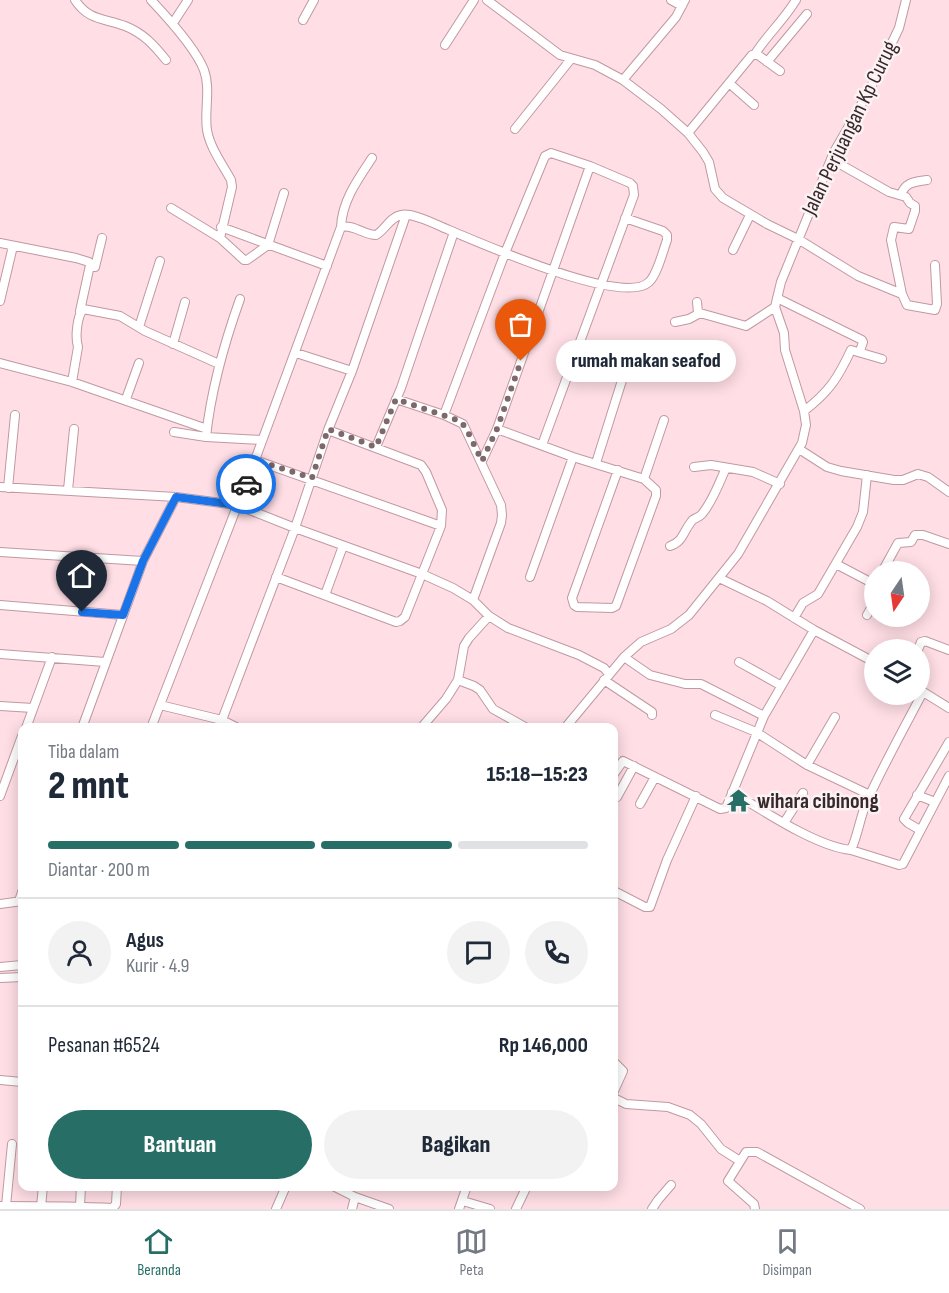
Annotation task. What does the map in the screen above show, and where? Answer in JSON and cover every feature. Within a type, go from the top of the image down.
[{"type":"street","points":[[75,0],[82,10],[94,18],[126,26],[149,40],[166,60]]},
{"type":"street","points":[[151,0],[172,23],[204,69],[207,81],[207,120],[210,141],[231,180],[232,187],[220,238]]},
{"type":"street","points":[[172,23],[188,0]]},
{"type":"street","points":[[303,20],[314,0]]},
{"type":"street","points":[[445,45],[474,0]]},
{"type":"street","points":[[487,0],[498,3],[560,55],[595,65],[646,96],[688,133],[710,162],[715,189],[723,198],[798,239],[858,276],[902,294]]},
{"type":"street","points":[[623,80],[657,40],[684,3],[671,0]]},
{"type":"street","points":[[688,133],[755,54],[796,0]]},
{"type":"street","name":"Jalan Perjuangan Kp Curug","points":[[775,307],[798,239],[831,159],[899,28],[906,0]]},
{"type":"street","points":[[767,62],[807,14]]},
{"type":"street","points":[[755,54],[780,71]]},
{"type":"street","points":[[515,129],[571,59]]},
{"type":"street","points":[[729,83],[754,105]]},
{"type":"street","points":[[444,415],[505,253],[545,156],[551,153],[590,166],[633,186],[634,195],[542,445]]},
{"type":"street","points":[[153,723],[296,353],[341,227],[349,195],[372,158]]},
{"type":"street","points":[[831,159],[889,192],[906,196],[915,208],[909,229],[896,226],[893,229],[891,240],[902,294],[908,306],[934,311],[937,304],[935,265]]},
{"type":"street","points":[[482,461],[497,429],[590,166]]},
{"type":"street","points":[[901,195],[904,186],[908,183],[927,180]]},
{"type":"street","points":[[171,208],[220,238],[244,260],[250,259],[268,245],[284,193]]},
{"type":"street","points":[[734,250],[750,214]]},
{"type":"street","points":[[341,227],[349,226],[367,234],[376,235],[396,217],[406,215],[552,270],[600,285],[632,288],[652,281],[667,235],[663,231],[625,218]]},
{"type":"street","points":[[222,720],[295,528],[328,429],[352,371],[406,215]]},
{"type":"street","points":[[221,227],[327,266]]},
{"type":"street","points":[[376,447],[396,399],[454,232]]},
{"type":"street","points":[[0,243],[76,258],[89,262],[95,267],[102,238]]},
{"type":"street","points":[[0,301],[13,246]]},
{"type":"street","points":[[139,327],[160,261]]},
{"type":"street","points":[[72,382],[78,347],[80,311],[90,265]]},
{"type":"street","points":[[777,298],[862,340],[860,351]]},
{"type":"street","points":[[206,433],[219,364],[240,299]]},
{"type":"street","points":[[173,344],[185,302]]},
{"type":"street","points":[[697,302],[698,313]]},
{"type":"street","points":[[569,723],[624,657],[641,642],[671,628],[689,615],[738,554],[780,484],[805,434],[804,411],[785,350],[784,333],[775,307],[746,326],[698,313],[689,319],[675,322]]},
{"type":"street","points":[[80,311],[85,309],[120,316],[173,344],[219,364]]},
{"type":"street","points":[[804,411],[816,403],[839,376],[851,350],[882,359]]},
{"type":"street","points":[[296,353],[352,371]]},
{"type":"street","points":[[0,363],[126,399],[206,433]]},
{"type":"street","points":[[126,399],[139,363]]},
{"type":"street","points":[[596,463],[624,374]]},
{"type":"street","points":[[396,399],[463,424],[501,505],[502,515],[473,600]]},
{"type":"street","points":[[15,415],[4,487],[176,497],[237,505],[422,574],[473,600],[489,615],[508,627],[585,657],[652,712],[652,715]]},
{"type":"street","points":[[644,479],[664,420]]},
{"type":"street","points":[[68,490],[74,429]]},
{"type":"street","points":[[276,577],[396,622],[400,621],[405,616],[441,526],[442,510],[424,468],[417,463],[328,429]]},
{"type":"street","points":[[497,429],[573,457],[644,479],[656,490],[656,496],[617,604],[612,608],[577,607],[572,598],[618,471]]},
{"type":"street","points":[[174,432],[206,433],[262,440]]},
{"type":"street","points":[[799,449],[827,466],[867,475],[903,480],[918,474],[928,477],[949,492]]},
{"type":"street","points":[[530,577],[573,457]]},
{"type":"street","points":[[255,460],[312,478],[441,526]]},
{"type":"street","points":[[694,467],[706,465],[753,472],[780,484]]},
{"type":"street","points":[[670,546],[678,543],[692,519],[700,517],[704,512],[716,493],[726,468]]},
{"type":"street","points":[[794,618],[803,603],[818,594],[857,527],[863,512],[867,475]]},
{"type":"street","points":[[84,723],[143,561],[176,497]]},
{"type":"street","points":[[888,561],[898,543],[911,542],[915,535],[923,535],[949,544]]},
{"type":"street","points":[[325,595],[343,546]]},
{"type":"street","points":[[0,552],[143,561]]},
{"type":"street","points":[[836,564],[864,579]]},
{"type":"street","points":[[719,578],[767,601],[864,657]]},
{"type":"street","points":[[0,605],[123,615]]},
{"type":"street","points":[[425,723],[446,699],[458,680],[464,646],[489,615]]},
{"type":"street","points":[[618,767],[623,761],[724,809],[728,806],[764,716],[814,630]]},
{"type":"street","points":[[930,643],[949,650]]},
{"type":"street","points":[[0,654],[105,662]]},
{"type":"street","points":[[28,723],[52,657]]},
{"type":"street","points":[[624,657],[646,673],[685,684],[701,684],[764,716]]},
{"type":"street","points":[[739,662],[780,685]]},
{"type":"street","points":[[458,680],[480,690],[493,709],[517,723]]},
{"type":"street","points":[[930,696],[948,705]]},
{"type":"street","points":[[159,705],[228,723]]},
{"type":"street","points":[[851,850],[858,832],[860,818],[870,795],[914,705]]},
{"type":"street","points":[[0,706],[33,708]]},
{"type":"street","points":[[715,715],[756,732],[807,765],[870,795]]},
{"type":"street","points":[[807,765],[835,717]]},
{"type":"street","points":[[920,830],[904,819],[949,742]]},
{"type":"street","points":[[0,796],[18,747]]},
{"type":"street","points":[[618,796],[634,766]]},
{"type":"street","points":[[732,792],[798,831],[843,850],[851,850],[898,865],[903,864],[949,776]]},
{"type":"street","points":[[640,804],[655,777]]},
{"type":"street","points":[[784,823],[803,793]]},
{"type":"street","points":[[917,795],[935,802]]},
{"type":"street","points":[[618,893],[645,907],[650,907],[667,860],[696,796]]},
{"type":"street","points":[[0,904],[18,901]]},
{"type":"street","points":[[0,967],[18,965]]},
{"type":"street","points":[[0,978],[18,977]]},
{"type":"street","points":[[618,1066],[624,1071],[618,1083]]},
{"type":"street","points":[[0,1080],[18,1082]]},
{"type":"street","points":[[618,1100],[626,1104],[668,1107],[690,1115],[701,1124],[721,1149],[740,1161]]},
{"type":"street","points":[[12,1144],[3,1206],[56,1208],[80,1206],[112,1209],[116,1204],[117,1191]]},
{"type":"street","points":[[755,1209],[754,1204],[728,1181],[746,1152],[757,1152],[861,1209]]},
{"type":"street","points":[[652,1209],[671,1185]]},
{"type":"street","points":[[41,1207],[43,1191]]},
{"type":"street","points":[[80,1206],[81,1191]]},
{"type":"street","points":[[276,1209],[284,1191]]},
{"type":"street","points":[[343,1191],[389,1209]]},
{"type":"street","points":[[459,1209],[466,1191]]},
{"type":"street","points":[[516,1209],[525,1191]]},
{"type":"street","points":[[352,1209],[355,1197]]},
{"type":"street","points":[[463,1201],[490,1209]]},
{"type":"way so far","points":[[246,484],[255,460],[312,478],[328,429],[376,447],[396,399],[460,421],[466,428],[482,461],[497,429],[521,361]]},
{"type":"place","name":"rumah makan seafod","points":[[521,361]]},
{"type":"place","name":"wihara cibinong","points":[[739,801]]},
{"type":"route","points":[[82,612],[123,615],[143,561],[176,497],[237,505],[246,484]]}]
